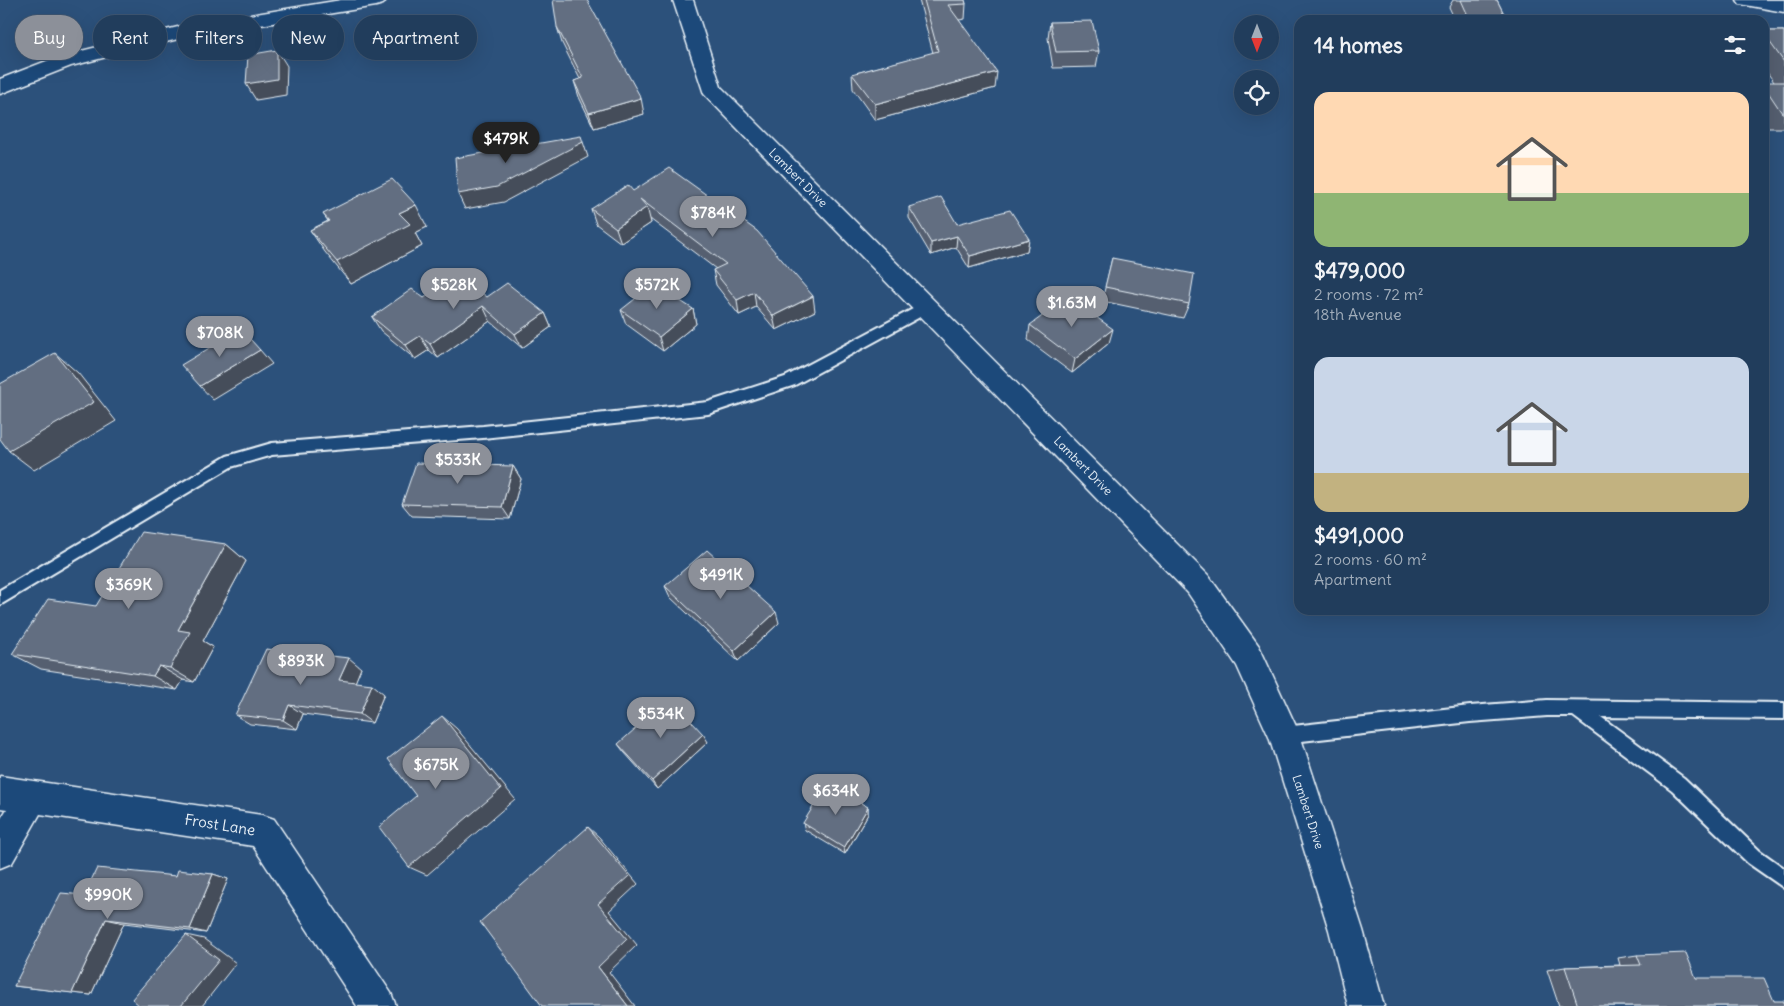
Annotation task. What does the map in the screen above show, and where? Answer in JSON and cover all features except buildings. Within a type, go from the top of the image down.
[{"type":"street","points":[[0,87],[64,62],[182,32],[376,0]]},
{"type":"street","name":"Lambert Drive","points":[[683,0],[711,89],[1198,584],[1248,656],[1284,735],[1346,930],[1366,1006]]},
{"type":"street","points":[[1746,0],[1784,6]]},
{"type":"street","name":"Frost Lane","points":[[0,792],[262,832],[378,1006]]},
{"type":"street","points":[[0,851],[32,796]]},
{"type":"lane","points":[[0,598],[227,462],[272,449],[483,432],[708,408],[790,381],[926,307]]},
{"type":"lane","points":[[1284,735],[1470,714],[1547,708],[1784,711]]},
{"type":"lane","points":[[1577,709],[1678,784],[1754,857],[1784,879]]}]
